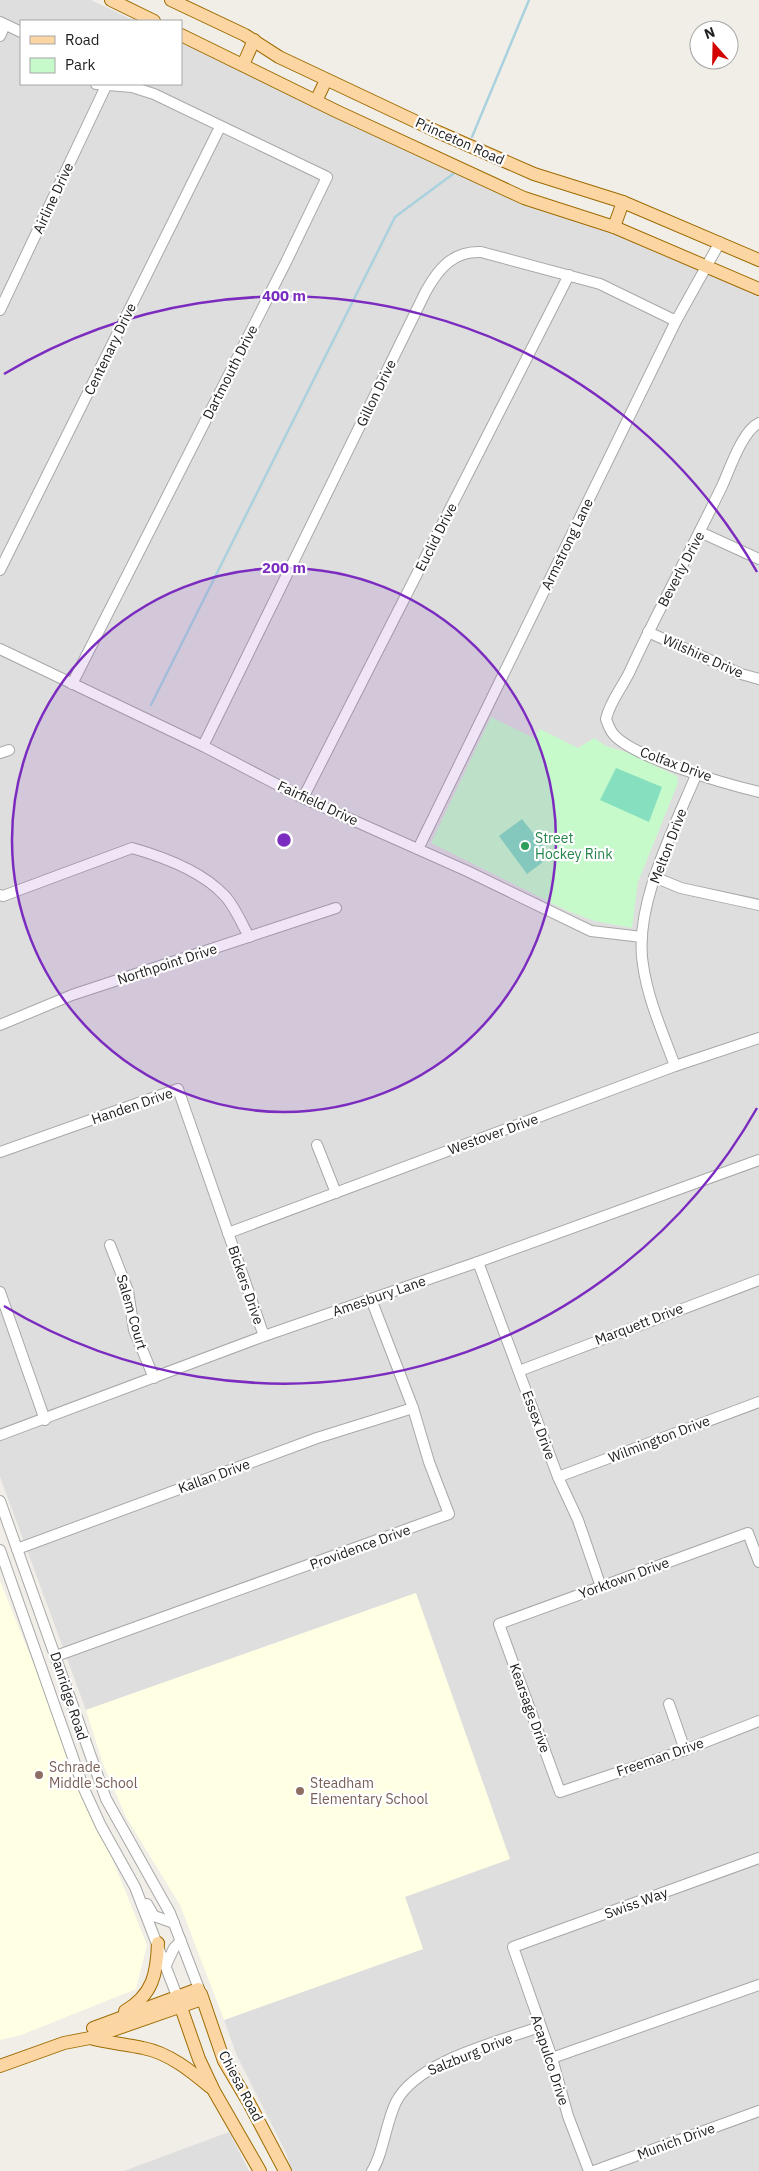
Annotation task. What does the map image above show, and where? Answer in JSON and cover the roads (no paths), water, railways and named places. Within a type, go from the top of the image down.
[{"type":"main road","points":[[111,0],[152,20]]},
{"type":"main road","name":"Princeton Road","points":[[171,0],[254,40],[279,57],[438,132],[534,174],[623,202],[759,260]]},
{"type":"main road","name":"Princeton Road","points":[[182,35],[316,101],[524,198],[614,227],[759,289]]},
{"type":"main road","points":[[243,65],[254,40]]},
{"type":"main road","points":[[316,101],[326,80]]},
{"type":"main road","points":[[427,152],[438,132]]},
{"type":"main road","points":[[614,227],[623,202]]},
{"type":"main road","points":[[64,2043],[132,2008],[148,1991],[154,1980],[157,1967],[158,1943]]},
{"type":"main road","points":[[104,2023],[200,1994]]},
{"type":"main road","name":"Chiesa Road","points":[[200,1994],[224,2061],[285,2171]]},
{"type":"main road","points":[[0,2066],[64,2043],[90,2038],[179,2001]]},
{"type":"main road","name":"Chiesa Road","points":[[179,2001],[199,2059],[214,2091],[260,2171]]},
{"type":"main road","points":[[90,2038],[144,2048],[164,2055],[191,2070],[214,2091]]},
{"type":"street","points":[[0,36],[3,24],[20,32]]},
{"type":"street","name":"Dartmouth Drive","points":[[72,684],[286,262],[327,177],[154,94],[132,86],[101,85]]},
{"type":"street","name":"Airline Drive","points":[[0,310],[101,85]]},
{"type":"street","name":"Centenary Drive","points":[[0,570],[220,127]]},
{"type":"street","name":"Armstrong Lane","points":[[418,849],[676,321],[720,242]]},
{"type":"street","name":"Gillon Drive","points":[[202,746],[436,274],[456,256],[471,252],[481,252],[600,284],[676,321]]},
{"type":"street","name":"Euclid Drive","points":[[303,798],[569,275]]},
{"type":"street","name":"Beverly Drive","points":[[606,719],[609,706],[623,685],[750,429],[759,423]]},
{"type":"street","points":[[700,532],[759,559]]},
{"type":"street","name":"Wilshire Drive","points":[[648,632],[741,674],[759,679]]},
{"type":"street","name":"Fairfield Drive","points":[[0,649],[202,746],[303,798],[418,849],[591,931],[642,937]]},
{"type":"street","name":"Colfax Drive","points":[[606,719],[615,736],[626,744],[658,760],[759,792]]},
{"type":"street","name":"Melton Drive","points":[[675,1066],[649,994],[642,963],[642,937],[654,877],[697,773]]},
{"type":"street","points":[[0,895],[3,896],[132,848],[151,853],[206,878],[226,897],[249,937]]},
{"type":"street","points":[[654,877],[681,888],[759,905]]},
{"type":"street","name":"Northpoint Drive","points":[[0,1025],[72,994],[336,908]]},
{"type":"street","name":"Westover Drive","points":[[228,1233],[675,1066],[759,1038]]},
{"type":"street","name":"Handen Drive","points":[[0,1152],[178,1089],[228,1233]]},
{"type":"street","points":[[317,1144],[336,1193]]},
{"type":"street","name":"Amesbury Lane","points":[[0,1435],[45,1420],[264,1336],[478,1262],[759,1160]]},
{"type":"street","name":"Bickers Drive","points":[[228,1233],[264,1336]]},
{"type":"street","name":"Salem Court","points":[[110,1245],[128,1291],[134,1330],[154,1378]]},
{"type":"street","name":"Essex Drive","points":[[478,1262],[558,1477],[578,1520],[601,1587]]},
{"type":"street","name":"Marquett Drive","points":[[519,1371],[759,1280]]},
{"type":"street","points":[[0,1292],[45,1420]]},
{"type":"street","name":"Providence Drive","points":[[56,1656],[449,1514],[429,1462],[413,1408],[370,1299]]},
{"type":"street","name":"Wilmington Drive","points":[[558,1477],[759,1402]]},
{"type":"street","name":"Kallan Drive","points":[[17,1549],[317,1438],[413,1408]]},
{"type":"street","name":"Danridge Road","points":[[0,1501],[56,1656],[91,1763],[106,1800],[174,1922],[200,1994]]},
{"type":"street","name":"Yorktown Drive","points":[[499,1624],[748,1533],[759,1562]]},
{"type":"street","name":"Danridge Road","points":[[0,1550],[84,1789],[101,1826],[135,1887],[179,2001]]},
{"type":"street","name":"Kearsage Drive","points":[[499,1624],[560,1792]]},
{"type":"street","points":[[669,1704],[685,1750]]},
{"type":"street","name":"Freeman Drive","points":[[560,1792],[685,1750],[759,1721]]},
{"type":"street","name":"Swiss Way","points":[[513,1947],[759,1858]]},
{"type":"street","points":[[135,1887],[154,1916],[174,1922]]},
{"type":"street","points":[[166,1965],[174,1948],[181,1941]]},
{"type":"street","name":"Acapulco Drive","points":[[513,1947],[539,2028],[552,2058],[568,2116],[589,2171]]},
{"type":"street","points":[[552,2058],[759,1985]]},
{"type":"street","name":"Salzburg Drive","points":[[372,2171],[391,2112],[398,2098],[415,2078],[447,2061],[539,2028]]},
{"type":"street","name":"Munich Drive","points":[[594,2171],[759,2111]]},
{"type":"waterway","points":[[472,137],[529,0]]},
{"type":"waterway","points":[[151,705],[395,217],[453,174]]},
{"type":"place","name":"Street Hockey Rink","points":[[525,846]]},
{"type":"place","name":"Schrade Middle School","points":[[39,1775]]},
{"type":"place","name":"Steadham Elementary School","points":[[300,1791]]}]
